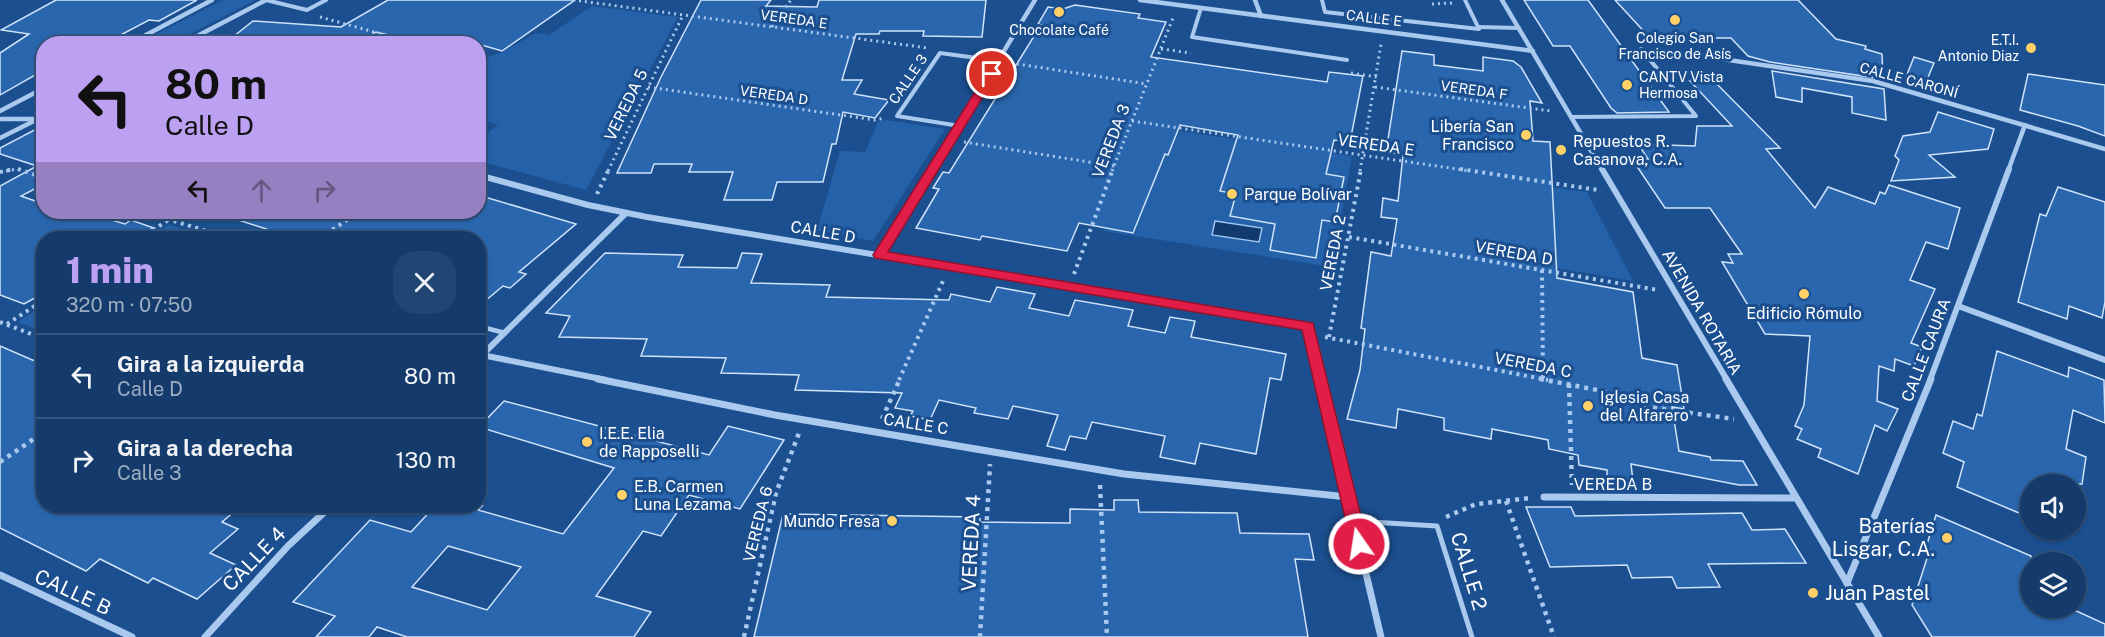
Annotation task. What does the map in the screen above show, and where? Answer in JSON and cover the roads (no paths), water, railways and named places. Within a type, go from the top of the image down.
[{"type":"street","points":[[144,36],[212,0]]},
{"type":"street","points":[[198,36],[266,0]]},
{"type":"street","points":[[880,255],[1035,0]]},
{"type":"street","name":"CALLE E","points":[[1140,0],[1533,51]]},
{"type":"street","points":[[1255,0],[1261,16]]},
{"type":"street","name":"AVENIDA ROTARIA","points":[[1502,0],[1879,637]]},
{"type":"street","name":"CALLE CARONÍ","points":[[1701,56],[1873,81],[2105,149]]},
{"type":"street","points":[[0,111],[36,92]]},
{"type":"street","points":[[0,118],[36,117]]},
{"type":"street","points":[[0,138],[36,120]]},
{"type":"street","name":"CALLE CAURA","points":[[1846,583],[1935,368],[2025,125]]},
{"type":"street","name":"CALLE D","points":[[486,177],[591,206],[626,213],[1070,286],[1309,330],[1348,497]]},
{"type":"street","points":[[486,351],[626,213]]},
{"type":"street","points":[[1958,306],[2105,360]]},
{"type":"street","name":"CALLE C","points":[[486,358],[804,419],[1100,469],[1222,485],[1348,497]]},
{"type":"street","points":[[1348,497],[1381,637]]},
{"type":"street","name":"VEREDA B","points":[[1544,497],[1796,498]]},
{"type":"street","name":"CALLE 4","points":[[205,637],[288,546],[323,513]]},
{"type":"street","name":"CALLE B","points":[[0,575],[132,637]]},
{"type":"lane","points":[[266,0],[307,10],[326,0]]},
{"type":"lane","points":[[1322,0],[1325,12],[1479,29],[1478,27],[1519,28]]},
{"type":"lane","points":[[1465,0],[1478,27]]},
{"type":"lane","points":[[1201,8],[1192,37],[1347,60]]},
{"type":"lane","points":[[1571,115],[1696,116],[1641,50]]},
{"type":"lane","name":"CALLE 3","points":[[960,126],[897,116],[940,53],[999,61]]},
{"type":"lane","points":[[486,328],[505,333]]},
{"type":"lane","name":"CALLE 2","points":[[1354,521],[1437,526],[1472,637]]},
{"type":"place","name":"Chocolate Café","points":[[1059,12]]},
{"type":"place","name":"Colegio San Francisco de Asís","points":[[1675,20]]},
{"type":"place","name":"E.T.I. Antonio Diaz","points":[[2031,48]]},
{"type":"place","name":"CANTV Vista Hermosa","points":[[1627,85]]},
{"type":"place","name":"Libería San Francisco","points":[[1526,135]]},
{"type":"place","name":"Repuestos R. Casanova, C.A.","points":[[1561,150]]},
{"type":"place","name":"Parque Bolívar","points":[[1232,194]]},
{"type":"place","name":"Edificio Rómulo","points":[[1804,294]]},
{"type":"place","name":"Iglesia Casa del Alfarero","points":[[1588,406]]},
{"type":"place","name":"I.E.E. Elia de Rapposelli","points":[[587,442]]},
{"type":"place","name":"E.B. Carmen Luna Lezama","points":[[622,495]]},
{"type":"place","name":"Mundo Fresa","points":[[892,521]]},
{"type":"place","name":"Baterías Lisgar, C.A.","points":[[1947,538]]},
{"type":"place","name":"Juan Pastel","points":[[1813,593]]}]
